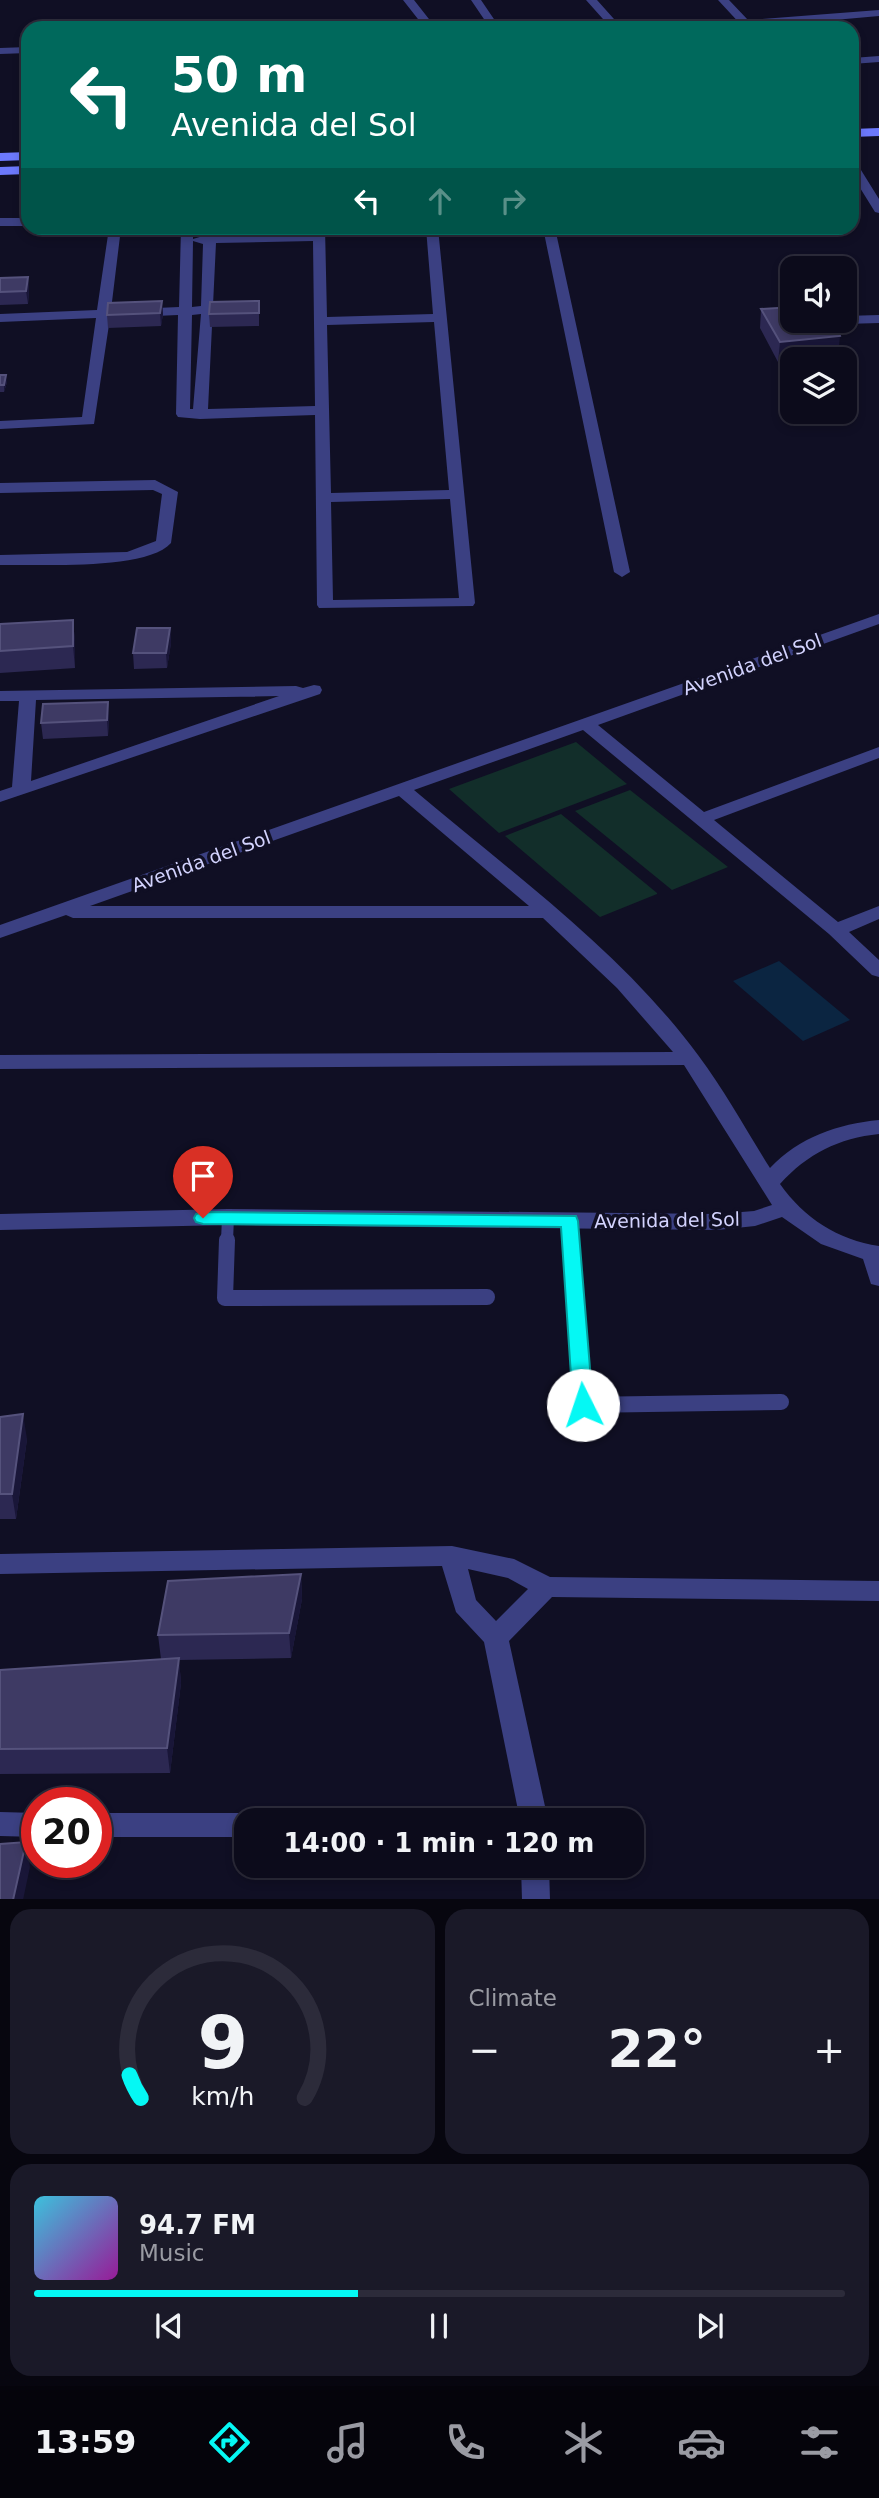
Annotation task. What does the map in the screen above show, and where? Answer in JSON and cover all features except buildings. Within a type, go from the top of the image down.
[{"type":"main road","points":[[859,120],[879,119]]},
{"type":"main road","points":[[859,133],[879,132]]},
{"type":"main road","points":[[0,157],[21,156]]},
{"type":"main road","points":[[0,171],[21,170]]},
{"type":"street","points":[[408,0],[425,21]]},
{"type":"street","points":[[476,0],[490,21]]},
{"type":"street","points":[[591,0],[610,21]]},
{"type":"street","points":[[723,0],[744,21]]},
{"type":"street","points":[[850,0],[865,14]]},
{"type":"street","points":[[791,21],[879,13]]},
{"type":"street","points":[[0,51],[21,50]]},
{"type":"street","points":[[859,60],[879,59]]},
{"type":"street","points":[[859,175],[879,209]]},
{"type":"street","points":[[859,196],[873,196]]},
{"type":"street","points":[[0,222],[21,222]]},
{"type":"street","points":[[0,425],[89,421],[113,235]]},
{"type":"street","points":[[187,235],[183,311],[183,414],[322,410]]},
{"type":"street","points":[[200,415],[208,310],[210,235]]},
{"type":"street","points":[[319,235],[325,605],[467,603],[433,235]]},
{"type":"street","points":[[551,235],[622,572]]},
{"type":"street","points":[[0,318],[208,310]]},
{"type":"street","points":[[321,321],[441,318]]},
{"type":"street","points":[[857,320],[879,319]]},
{"type":"street","points":[[0,488],[155,485],[170,492],[163,543],[149,551],[128,557],[0,560]]},
{"type":"street","points":[[323,498],[457,494]]},
{"type":"street","name":"Avenida del Sol","points":[[0,932],[879,619]]},
{"type":"street","points":[[0,696],[314,690],[0,797]]},
{"type":"street","points":[[21,790],[28,695]]},
{"type":"street","points":[[585,723],[836,930],[879,971]]},
{"type":"street","points":[[701,819],[879,752]]},
{"type":"street","points":[[402,789],[546,912],[645,1005],[690,1058],[786,1208],[802,1223],[823,1236],[846,1247],[876,1253],[879,1278]]},
{"type":"street","points":[[58,912],[546,912]]},
{"type":"street","points":[[836,930],[879,912]]},
{"type":"street","points":[[0,1062],[690,1058]]},
{"type":"street","points":[[770,1181],[787,1161],[810,1145],[839,1134],[879,1127]]},
{"type":"street","name":"Avenida del Sol","points":[[0,1223],[228,1217],[717,1222],[755,1218],[786,1208]]},
{"type":"street","points":[[0,1564],[452,1556],[514,1569],[546,1587],[879,1591]]},
{"type":"street","points":[[452,1556],[465,1605],[496,1638],[531,1808]]},
{"type":"street","points":[[496,1638],[546,1587]]},
{"type":"street","points":[[0,1824],[21,1825]]},
{"type":"street","points":[[112,1825],[234,1825]]},
{"type":"street","points":[[535,1878],[536,1899]]},
{"type":"lane","points":[[228,1217],[225,1298],[487,1297]]},
{"type":"lane","points":[[569,1221],[583,1405],[781,1402]]},
{"type":"green space","points":[[576,742],[627,784],[499,833],[449,789]]},
{"type":"green space","points":[[630,790],[728,867],[672,890],[575,811]]},
{"type":"green space","points":[[561,814],[657,894],[600,917],[505,836]]},
{"type":"water","points":[[779,961],[850,1020],[803,1041],[733,981]]},
{"type":"route","points":[[203,1218],[569,1221],[583,1405]]}]
